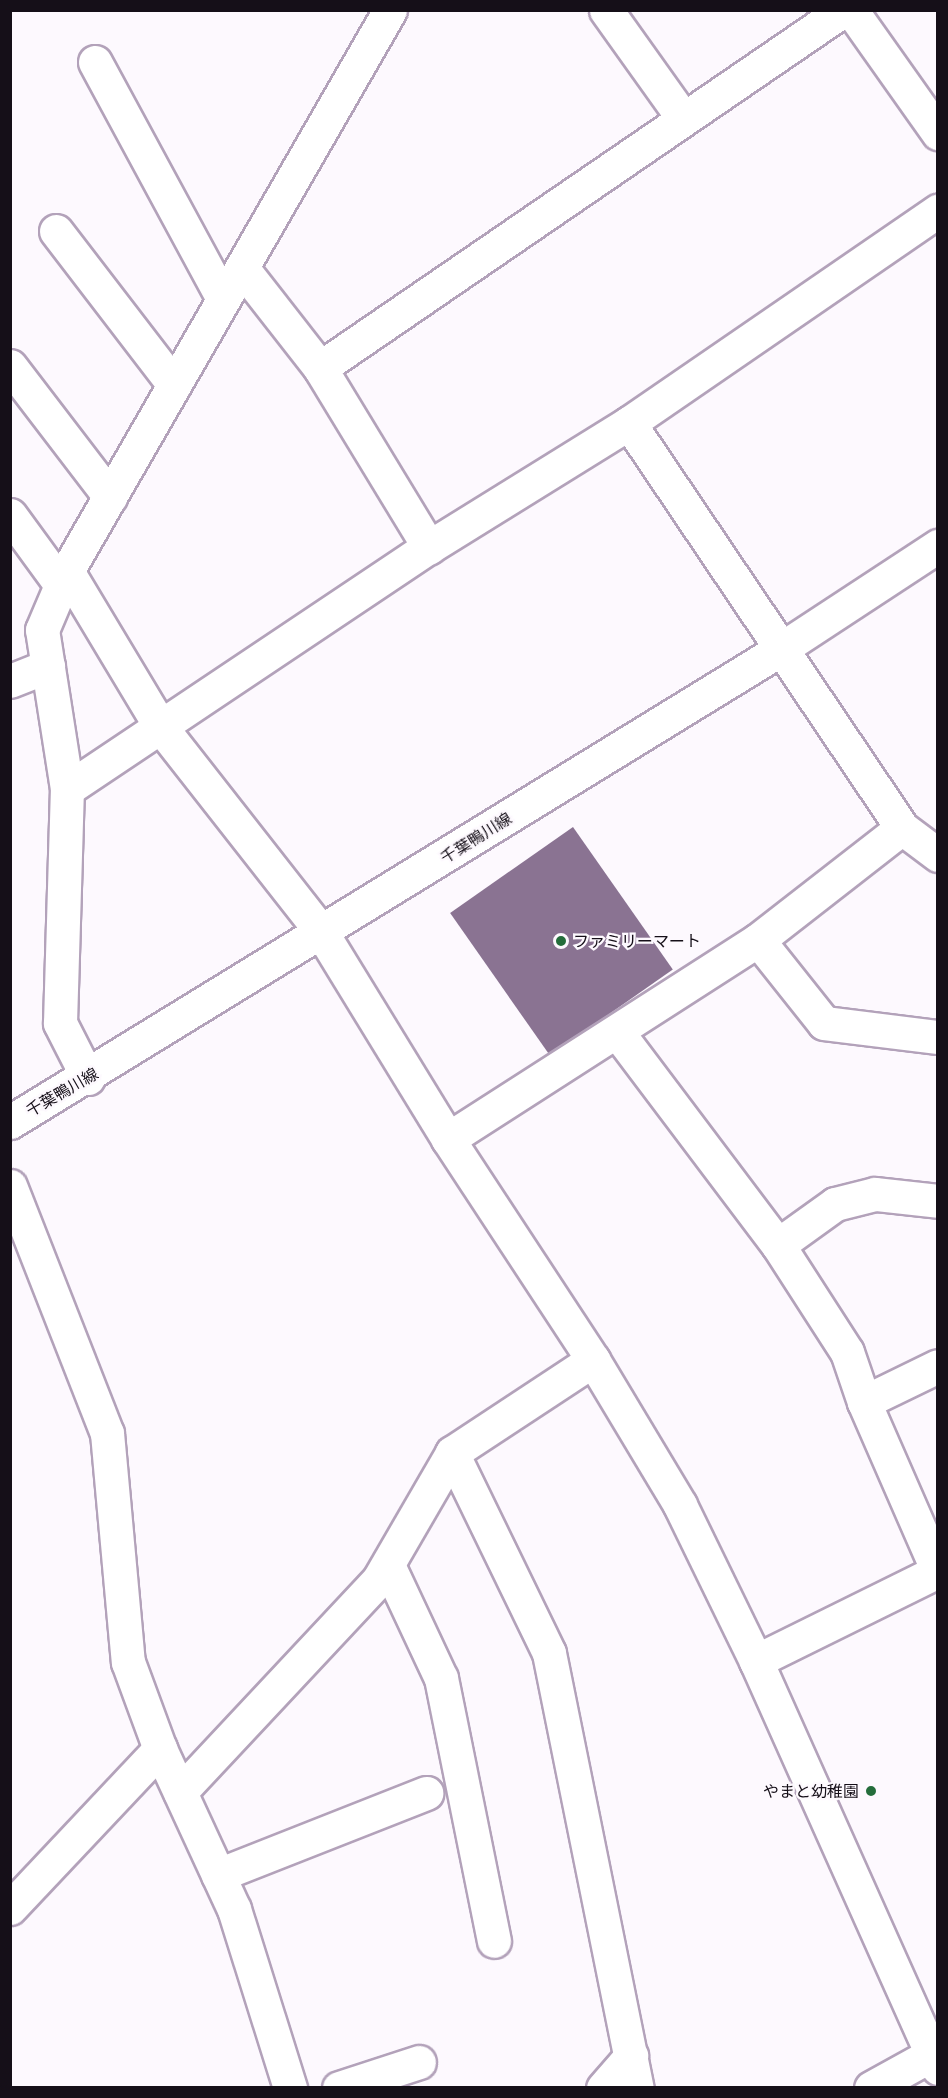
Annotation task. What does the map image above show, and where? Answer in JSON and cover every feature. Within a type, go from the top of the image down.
[{"type":"street","points":[[88,1078],[60,1023],[67,789],[42,630],[64,578],[390,10]]},
{"type":"street","points":[[606,10],[683,118]]},
{"type":"street","points":[[320,368],[843,10]]},
{"type":"street","points":[[851,10],[938,133]]},
{"type":"street","points":[[95,62],[223,299]]},
{"type":"street","points":[[67,789],[429,547],[629,423],[938,211]]},
{"type":"street","points":[[56,231],[174,384]]},
{"type":"street","points":[[242,268],[320,368],[429,547]]},
{"type":"street","points":[[10,366],[110,497]]},
{"type":"street","points":[[629,423],[902,828],[938,855]]},
{"type":"street","points":[[10,515],[64,578],[160,726],[320,930],[448,1139],[593,1360],[680,1505],[756,1661],[935,2058],[872,2088]]},
{"type":"street","name":"千葉鴨川線","points":[[10,1122],[88,1078],[320,930],[781,649],[938,546]]},
{"type":"street","points":[[10,681],[48,666]]},
{"type":"street","points":[[448,1139],[618,1033],[758,940],[902,828]]},
{"type":"street","points":[[758,940],[824,1023],[938,1037]]},
{"type":"street","points":[[618,1033],[778,1245],[847,1352],[864,1402],[937,1571],[756,1661]]},
{"type":"street","points":[[10,1186],[108,1433],[129,1662],[160,1749],[234,1909],[290,2088]]},
{"type":"street","points":[[778,1245],[835,1204],[875,1194],[938,1201]]},
{"type":"street","points":[[180,1792],[301,1667],[379,1580],[452,1453],[593,1360]]},
{"type":"street","points":[[864,1402],[938,1366]]},
{"type":"street","points":[[452,1453],[549,1653],[634,2072],[603,2088]]},
{"type":"street","points":[[388,1565],[441,1678],[494,1941]]},
{"type":"street","points":[[10,1908],[160,1749]]},
{"type":"street","points":[[218,1875],[426,1793]]},
{"type":"street","points":[[339,2088],[418,2062]]},
{"type":"building","name":"ファミリーマート","points":[[573,827],[673,970],[550,1056],[450,913]]},
{"type":"place","name":"ファミリーマート","points":[[561,941]]},
{"type":"place","name":"やまと幼稚園","points":[[871,1791]]}]
